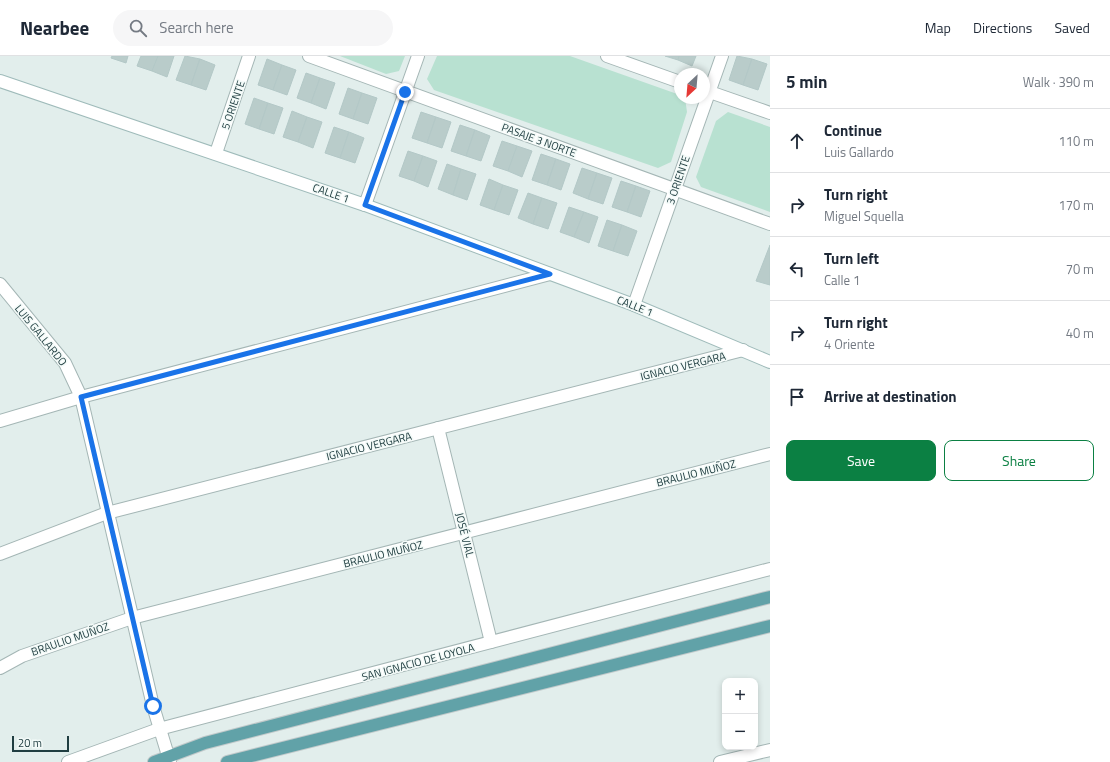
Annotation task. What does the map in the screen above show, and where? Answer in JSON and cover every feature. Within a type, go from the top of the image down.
[{"type":"main road","points":[[154,762],[169,759],[205,743],[770,597]]},
{"type":"main road","points":[[227,762],[770,626]]},
{"type":"street","name":"5 ORIENTE","points":[[216,153],[249,56]]},
{"type":"street","name":"PASAJE 3 NORTE","points":[[309,56],[770,224]]},
{"type":"street","points":[[365,205],[418,56]]},
{"type":"street","points":[[607,56],[674,80]]},
{"type":"street","name":"3 ORIENTE","points":[[710,84],[722,56]]},
{"type":"street","name":"CALLE 1","points":[[0,81],[216,153],[365,205],[634,305],[770,362]]},
{"type":"street","points":[[710,92],[770,113]]},
{"type":"street","name":"3 ORIENTE","points":[[634,305],[675,189],[703,104]]},
{"type":"street","points":[[0,421],[81,397],[550,274]]},
{"type":"street","name":"LUIS GALLARDO","points":[[0,284],[65,363],[81,397],[132,618],[159,729],[169,759]]},
{"type":"street","name":"IGNACIO VERGARA","points":[[0,554],[107,513],[743,350]]},
{"type":"street","name":"JOSÉ VIAL","points":[[438,428],[491,642]]},
{"type":"street","name":"BRAULIO MUÑOZ","points":[[0,668],[22,656],[132,618],[770,454]]},
{"type":"street","name":"SAN IGNACIO DE LOYOLA","points":[[68,762],[159,729],[770,569]]},
{"type":"street","points":[[720,762],[770,750]]},
{"type":"green space","points":[[340,56],[405,56],[399,71],[386,74]]},
{"type":"green space","points":[[437,56],[570,56],[674,93],[674,104],[686,104],[687,112],[671,162],[658,168],[434,90],[427,79]]},
{"type":"green space","points":[[728,112],[770,127],[770,212],[701,187],[696,177],[716,121]]},
{"type":"building","points":[[112,56],[128,56],[126,63],[111,58]]},
{"type":"building","points":[[141,56],[158,56],[152,71],[137,66]]},
{"type":"building","points":[[158,56],[174,56],[167,77],[152,71]]},
{"type":"building","points":[[185,56],[200,59],[191,85],[176,80]]},
{"type":"building","points":[[665,56],[679,56],[678,60]]},
{"type":"building","points":[[679,56],[696,56],[692,66],[678,60]]},
{"type":"building","points":[[737,56],[752,59],[743,85],[729,80]]},
{"type":"building","points":[[200,59],[215,65],[206,90],[191,85]]},
{"type":"building","points":[[267,59],[282,65],[273,90],[258,85]]},
{"type":"building","points":[[752,59],[767,64],[758,90],[743,85]]},
{"type":"building","points":[[282,65],[296,70],[287,95],[273,90]]},
{"type":"building","points":[[306,73],[320,78],[311,103],[297,98]]},
{"type":"building","points":[[320,78],[335,83],[326,109],[311,103]]},
{"type":"building","points":[[348,88],[362,93],[353,119],[339,114]]},
{"type":"building","points":[[362,93],[377,98],[368,124],[353,119]]},
{"type":"building","points":[[254,98],[268,103],[259,129],[245,124]]},
{"type":"building","points":[[268,103],[283,108],[274,134],[259,129]]},
{"type":"building","points":[[292,111],[307,117],[298,142],[283,137]]},
{"type":"building","points":[[421,112],[436,117],[427,143],[412,138]]},
{"type":"building","points":[[307,117],[322,122],[313,148],[298,142]]},
{"type":"building","points":[[436,117],[451,122],[442,148],[427,143]]},
{"type":"building","points":[[460,125],[475,130],[466,156],[451,151]]},
{"type":"building","points":[[334,127],[349,132],[340,158],[325,153]]},
{"type":"building","points":[[475,130],[490,136],[481,161],[466,156]]},
{"type":"building","points":[[349,132],[364,138],[355,163],[340,158]]},
{"type":"building","points":[[502,141],[517,146],[508,171],[493,166]]},
{"type":"building","points":[[517,146],[532,151],[522,177],[508,171]]},
{"type":"building","points":[[408,151],[423,156],[414,181],[399,176]]},
{"type":"building","points":[[541,154],[556,159],[547,185],[532,180]]},
{"type":"building","points":[[423,156],[437,161],[428,187],[414,181]]},
{"type":"building","points":[[556,159],[570,164],[561,190],[547,185]]},
{"type":"building","points":[[447,164],[461,169],[453,195],[438,189]]},
{"type":"building","points":[[582,168],[597,173],[588,199],[573,193]]},
{"type":"building","points":[[461,169],[476,174],[467,200],[453,195]]},
{"type":"building","points":[[597,173],[612,178],[603,204],[588,199]]},
{"type":"building","points":[[489,179],[503,185],[494,210],[480,205]]},
{"type":"building","points":[[621,181],[636,186],[627,212],[612,207]]},
{"type":"building","points":[[503,185],[518,190],[509,215],[494,210]]},
{"type":"building","points":[[636,186],[650,191],[641,217],[627,212]]},
{"type":"building","points":[[528,193],[542,198],[533,224],[518,218]]},
{"type":"building","points":[[542,198],[557,203],[548,229],[533,224]]},
{"type":"building","points":[[569,207],[584,212],[574,237],[560,232]]},
{"type":"building","points":[[584,212],[598,217],[589,243],[574,237]]},
{"type":"building","points":[[607,220],[622,225],[613,251],[598,246]]},
{"type":"building","points":[[622,225],[637,231],[628,256],[613,251]]},
{"type":"building","points":[[770,245],[770,285],[756,281]]},
{"type":"route","points":[[153,706],[81,397],[550,274],[365,205],[405,92]]}]
